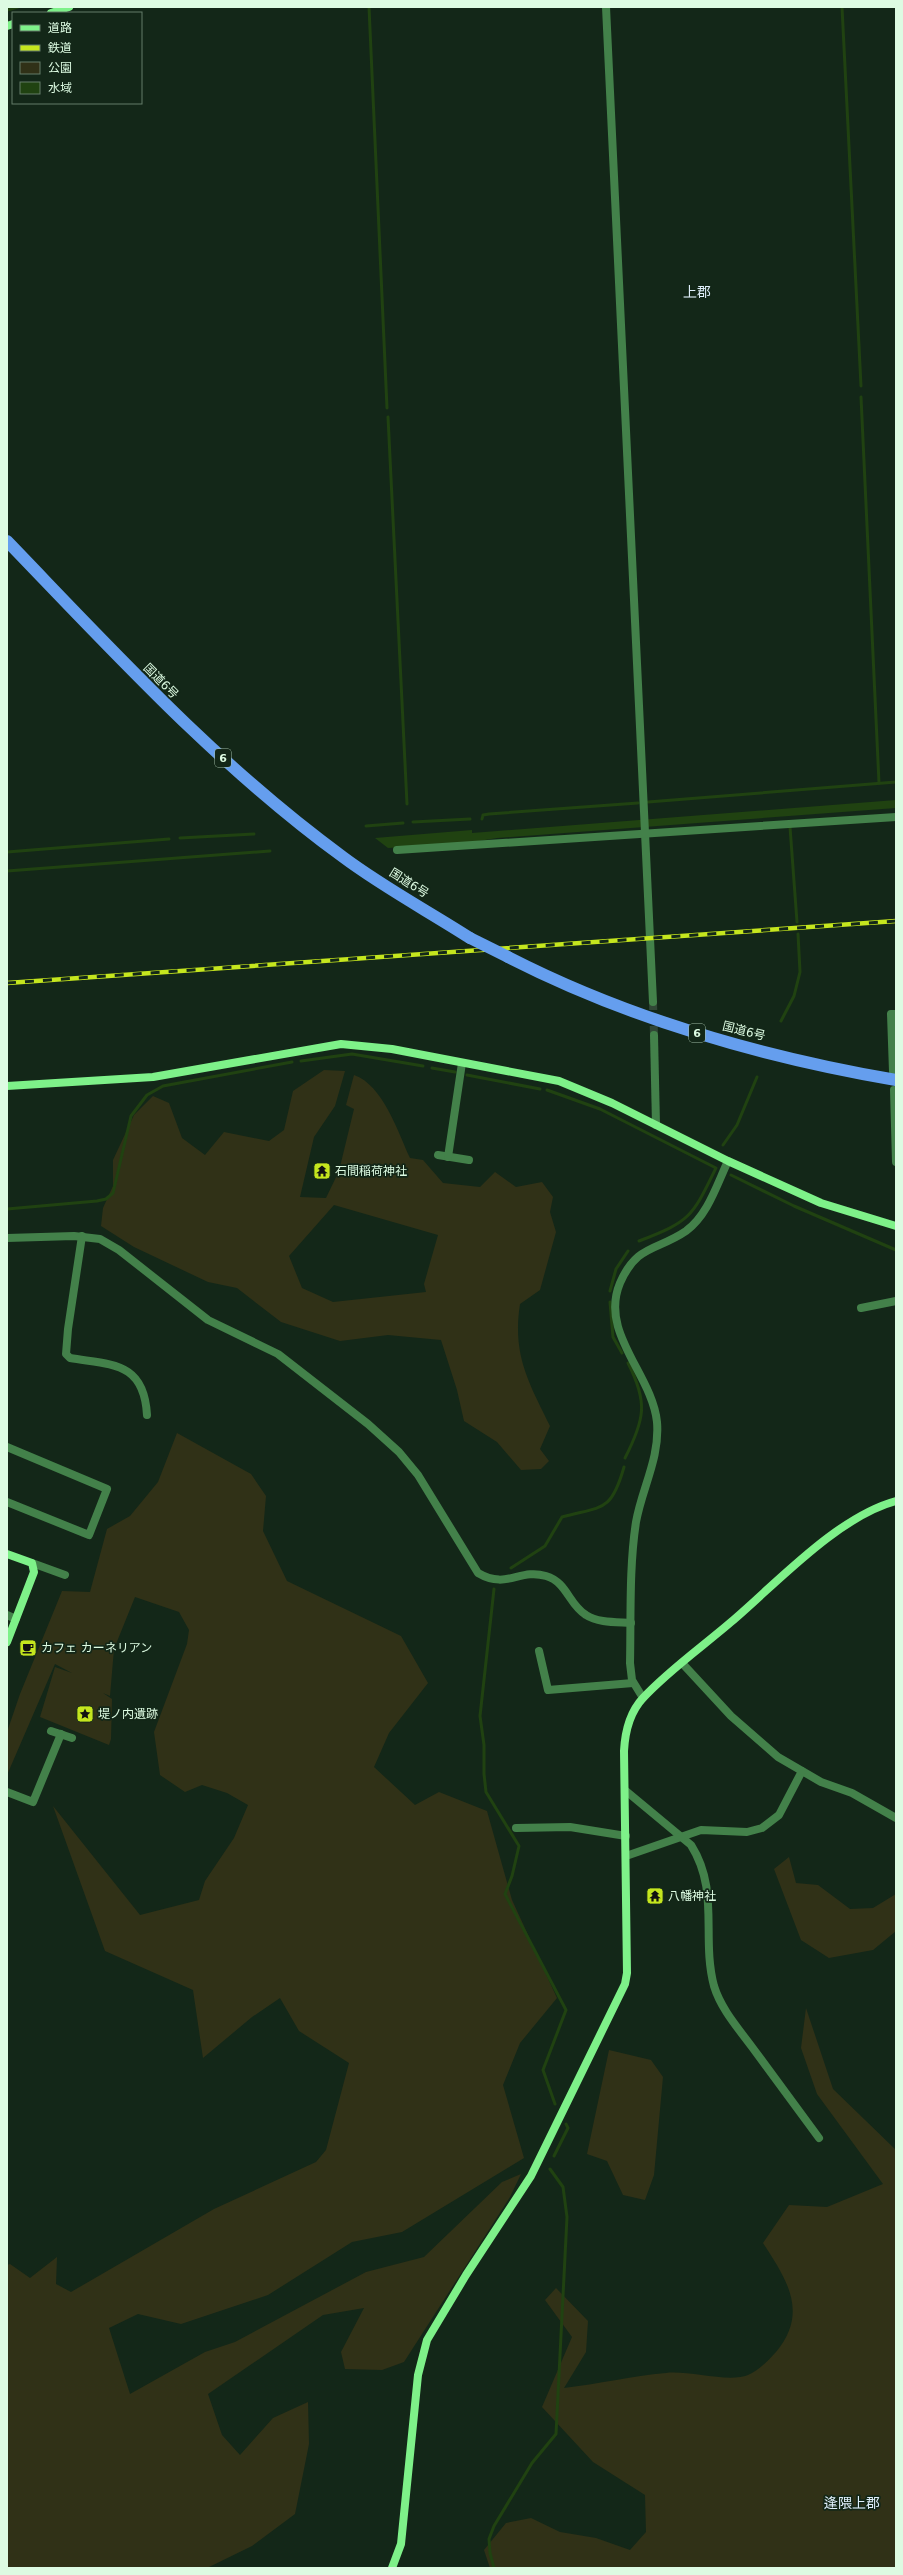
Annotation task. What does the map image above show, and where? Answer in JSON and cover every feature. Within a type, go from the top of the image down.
[{"type":"highway","name":"国道6号","points":[[7,541],[164,704],[264,794],[343,858],[470,938],[610,1004],[674,1027],[775,1054],[894,1080]]},
{"type":"street","points":[[54,12],[68,7]]},
{"type":"street","points":[[606,7],[643,817],[653,1002]]},
{"type":"street","points":[[397,850],[644,831],[896,817]]},
{"type":"street","points":[[896,1014],[891,1014],[896,1162]]},
{"type":"street","points":[[654,1035],[656,1125]]},
{"type":"street","points":[[7,1086],[153,1077],[341,1044],[392,1049],[559,1081],[821,1203],[896,1226]]},
{"type":"street","points":[[448,1157],[462,1063]]},
{"type":"street","points":[[438,1155],[469,1160]]},
{"type":"street","points":[[643,1698],[633,1683],[630,1663],[636,1521],[657,1446],[657,1422],[649,1392],[619,1332],[616,1304],[619,1285],[635,1258],[644,1251],[686,1231],[695,1223],[701,1215],[728,1161]]},
{"type":"street","points":[[7,1238],[82,1236],[100,1239],[119,1250],[208,1320],[278,1354],[368,1424],[399,1452],[418,1474],[478,1574],[487,1579],[501,1581],[534,1574],[546,1576],[563,1586],[580,1610],[587,1616],[597,1620],[631,1623]]},
{"type":"street","points":[[82,1236],[68,1329],[66,1354],[70,1358],[109,1364],[127,1369],[144,1394],[147,1415]]},
{"type":"street","points":[[861,1308],[896,1300]]},
{"type":"street","points":[[7,1447],[107,1489],[89,1535],[7,1502]]},
{"type":"street","points":[[392,2568],[401,2544],[418,2375],[427,2340],[466,2275],[531,2176],[625,1984],[627,1973],[625,1736],[633,1713],[643,1698],[805,1557],[849,1524],[881,1505],[896,1501]]},
{"type":"street","points":[[7,1554],[66,1575]]},
{"type":"street","points":[[7,1642],[34,1572],[32,1563]]},
{"type":"street","points":[[7,1615],[16,1619]]},
{"type":"street","points":[[539,1651],[548,1690],[633,1683]]},
{"type":"street","points":[[682,1663],[731,1716],[778,1757],[821,1782],[878,1806],[896,1818]]},
{"type":"street","points":[[52,1731],[72,1738]]},
{"type":"street","points":[[7,1792],[33,1802],[61,1734]]},
{"type":"street","points":[[626,1856],[701,1830],[746,1832],[762,1828],[780,1815],[802,1771]]},
{"type":"street","points":[[626,1791],[682,1836],[698,1856],[705,1876],[710,1921],[708,1958],[714,1988],[727,2013],[819,2138]]},
{"type":"street","points":[[516,1828],[570,1827],[626,1836]]},
{"type":"green space","points":[[324,1070],[345,1071],[335,1106],[314,1137],[300,1197],[326,1198],[339,1171],[354,1109],[346,1105],[354,1075],[364,1080],[381,1099],[395,1123],[410,1158],[423,1160],[443,1183],[480,1187],[495,1172],[516,1187],[542,1182],[553,1197],[550,1212],[556,1232],[540,1290],[520,1304],[518,1322],[518,1339],[524,1368],[535,1396],[550,1426],[540,1449],[549,1461],[541,1469],[521,1470],[497,1442],[464,1421],[457,1390],[441,1340],[388,1335],[340,1341],[281,1322],[237,1288],[208,1282],[134,1247],[101,1226],[103,1208],[113,1186],[113,1160],[134,1115],[153,1096],[169,1103],[182,1138],[205,1155],[224,1132],[269,1141],[284,1130],[293,1091]],"holes":[[[334,1205],[438,1235],[424,1284],[426,1292],[333,1302],[302,1288],[289,1256]]]},
{"type":"green space","points":[[177,1433],[251,1474],[266,1496],[263,1531],[287,1581],[401,1636],[428,1683],[389,1733],[374,1767],[415,1805],[439,1792],[487,1811],[512,1900],[557,1998],[520,2043],[503,2085],[524,2158],[402,2232],[352,2242],[268,2295],[181,2324],[138,2314],[109,2328],[130,2394],[205,2352],[235,2342],[366,2272],[424,2257],[502,2182],[521,2174],[510,2197],[404,2362],[382,2370],[345,2369],[341,2352],[364,2308],[323,2315],[208,2394],[222,2435],[240,2455],[273,2418],[308,2402],[309,2444],[295,2514],[252,2546],[207,2568],[7,2568],[7,2265],[10,2264],[30,2278],[57,2257],[56,2284],[71,2292],[214,2209],[316,2162],[326,2150],[349,2063],[299,2031],[280,1998],[252,2017],[203,2058],[193,1990],[105,1951],[53,1806],[140,1915],[199,1900],[205,1881],[234,1838],[248,1805],[227,1793],[202,1785],[185,1792],[160,1775],[154,1732],[187,1644],[189,1630],[179,1612],[135,1597],[114,1649],[110,1696],[103,1693],[112,1699],[111,1739],[109,1745],[40,1717],[55,1667],[72,1673],[55,1664],[7,1775],[7,1732],[20,1694],[62,1591],[90,1592],[107,1529],[130,1516],[158,1482]]},
{"type":"green space","points":[[789,1857],[796,1883],[818,1885],[850,1909],[873,1908],[896,1894],[896,1931],[873,1950],[829,1958],[801,1940],[774,1869]]},
{"type":"green space","points":[[806,2008],[833,2089],[896,2150],[896,2568],[490,2568],[484,2550],[506,2523],[531,2518],[560,2532],[596,2538],[630,2550],[646,2532],[645,2495],[593,2462],[542,2407],[572,2337],[545,2300],[556,2288],[588,2321],[586,2352],[564,2388],[666,2373],[685,2373],[730,2378],[748,2375],[767,2362],[776,2352],[786,2337],[791,2323],[793,2310],[791,2296],[780,2270],[763,2243],[789,2205],[827,2207],[883,2184],[817,2094],[801,2048]]},
{"type":"green space","points":[[609,2050],[651,2060],[663,2077],[654,2175],[645,2200],[623,2195],[607,2161],[587,2154]]},
{"type":"water","points":[[896,800],[896,808],[497,838],[473,842],[388,848],[375,838],[472,830],[472,833]]},
{"type":"waterway","points":[[7,10],[18,7]]},
{"type":"waterway","points":[[369,7],[387,408]]},
{"type":"waterway","points":[[842,7],[861,386]]},
{"type":"waterway","points":[[861,397],[879,783]]},
{"type":"waterway","points":[[388,417],[407,804]]},
{"type":"waterway","points":[[648,802],[896,782]]},
{"type":"waterway","points":[[482,819],[483,815],[489,814],[638,803]]},
{"type":"waterway","points":[[413,822],[470,819]]},
{"type":"waterway","points":[[366,826],[403,823]]},
{"type":"waterway","points":[[790,827],[797,922]]},
{"type":"waterway","points":[[180,838],[254,834]]},
{"type":"waterway","points":[[7,852],[169,839]]},
{"type":"waterway","points":[[7,871],[270,851]]},
{"type":"waterway","points":[[781,1021],[794,996],[800,972],[798,934]]},
{"type":"waterway","points":[[301,1061],[352,1054],[423,1066]]},
{"type":"waterway","points":[[7,1209],[106,1199],[113,1193],[131,1116],[147,1095],[163,1086],[292,1062]]},
{"type":"waterway","points":[[432,1068],[455,1072]]},
{"type":"waterway","points":[[467,1075],[540,1089]]},
{"type":"waterway","points":[[723,1145],[737,1125],[757,1077]]},
{"type":"waterway","points":[[547,1090],[600,1109],[716,1168],[701,1197],[688,1215],[670,1228],[639,1241]]},
{"type":"waterway","points":[[731,1175],[794,1206],[896,1250]]},
{"type":"waterway","points":[[610,1291],[616,1269],[628,1251]]},
{"type":"waterway","points":[[610,1302],[613,1337],[622,1353]]},
{"type":"waterway","points":[[625,1458],[637,1432],[642,1410],[639,1389],[628,1363]]},
{"type":"waterway","points":[[511,1568],[545,1546],[562,1517],[596,1508],[609,1500],[614,1493],[624,1467]]},
{"type":"waterway","points":[[494,1589],[480,1716],[484,1745],[484,1774],[486,1792],[519,1846],[512,1876],[505,1894],[566,2010],[543,2070],[555,2104]]},
{"type":"waterway","points":[[554,2156],[568,2128],[566,2124]]},
{"type":"waterway","points":[[494,2568],[490,2553],[489,2539],[494,2526],[532,2463],[556,2434],[567,2217],[563,2187],[550,2169]]},
{"type":"tunnel","points":[[653,1002],[654,1035]]},
{"type":"railway","points":[[7,983],[896,921]]},
{"type":"place","name":"石間稲荷神社","points":[[322,1171]]},
{"type":"place","name":"カフェ カーネリアン","points":[[28,1648]]},
{"type":"place","name":"堤ノ内遺跡","points":[[85,1714]]},
{"type":"place","name":"八幡神社","points":[[655,1896]]},
{"type":"district","name":"上郡","points":[[697,292]]},
{"type":"district","name":"逢隈上郡","points":[[852,2503]]}]
